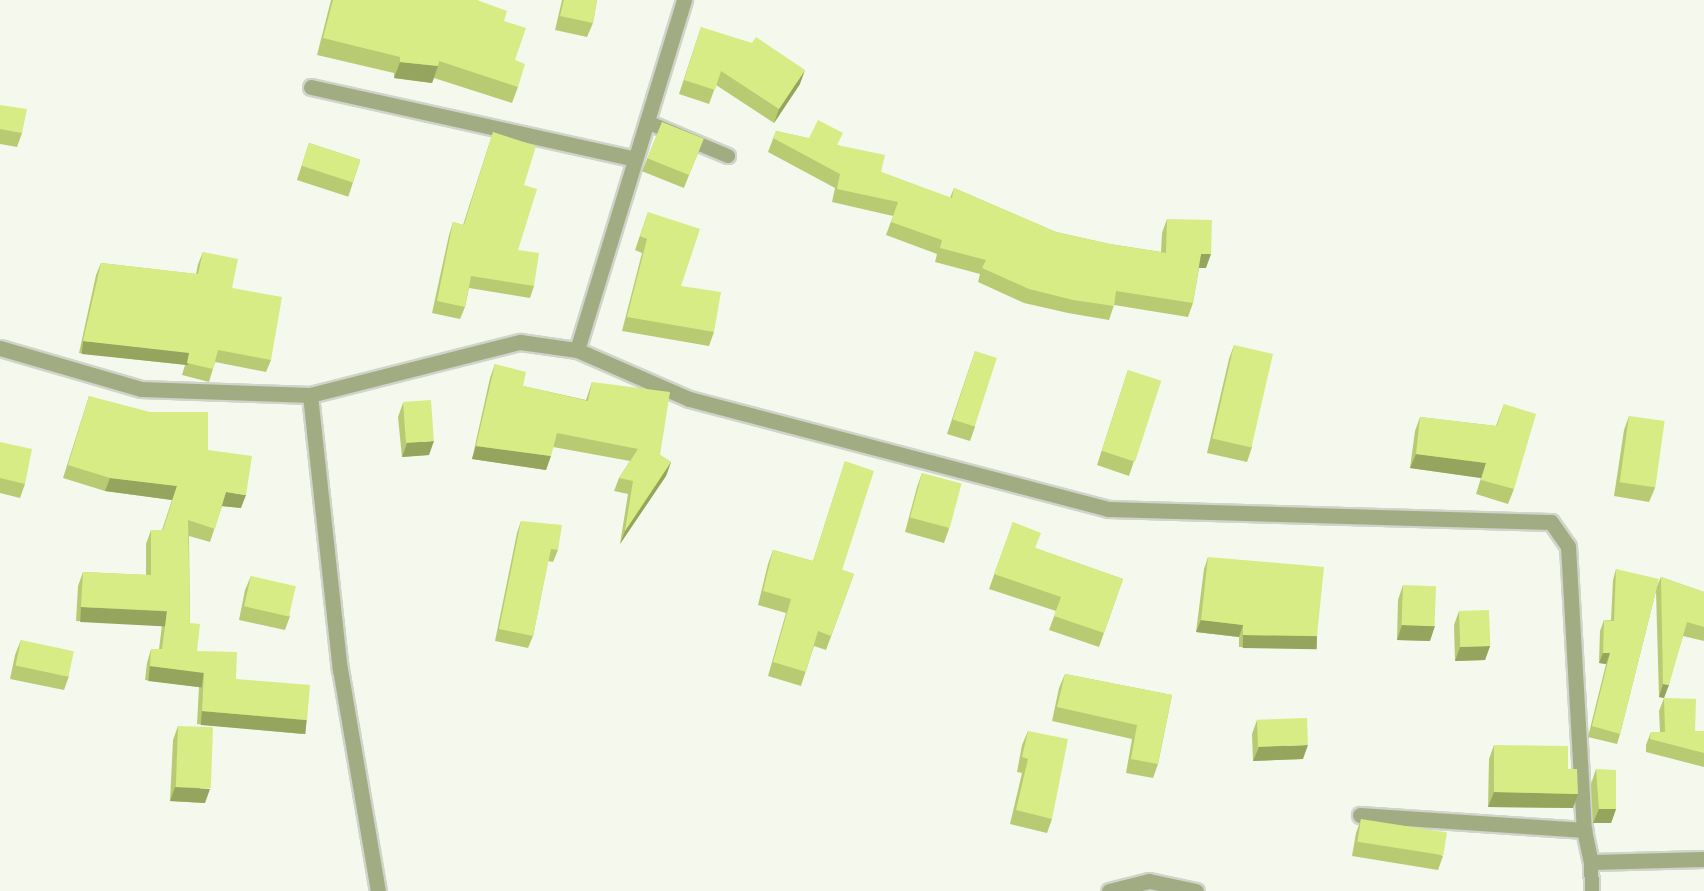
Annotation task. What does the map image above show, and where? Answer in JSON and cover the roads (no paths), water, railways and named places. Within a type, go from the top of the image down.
[{"type":"street","points":[[577,350],[684,0]]},
{"type":"street","points":[[311,87],[635,159]]},
{"type":"street","points":[[0,348],[141,389],[310,395],[520,342],[577,350],[689,399],[1108,509],[1551,522],[1562,531],[1568,546],[1584,830],[1591,862],[1704,859]]},
{"type":"street","points":[[310,395],[340,669],[378,891]]},
{"type":"street","points":[[1360,815],[1584,830]]},
{"type":"street","points":[[1108,891],[1149,881],[1196,891]]},
{"type":"lane","points":[[647,123],[728,156]]},
{"type":"lane","points":[[1591,862],[1592,891]]}]
